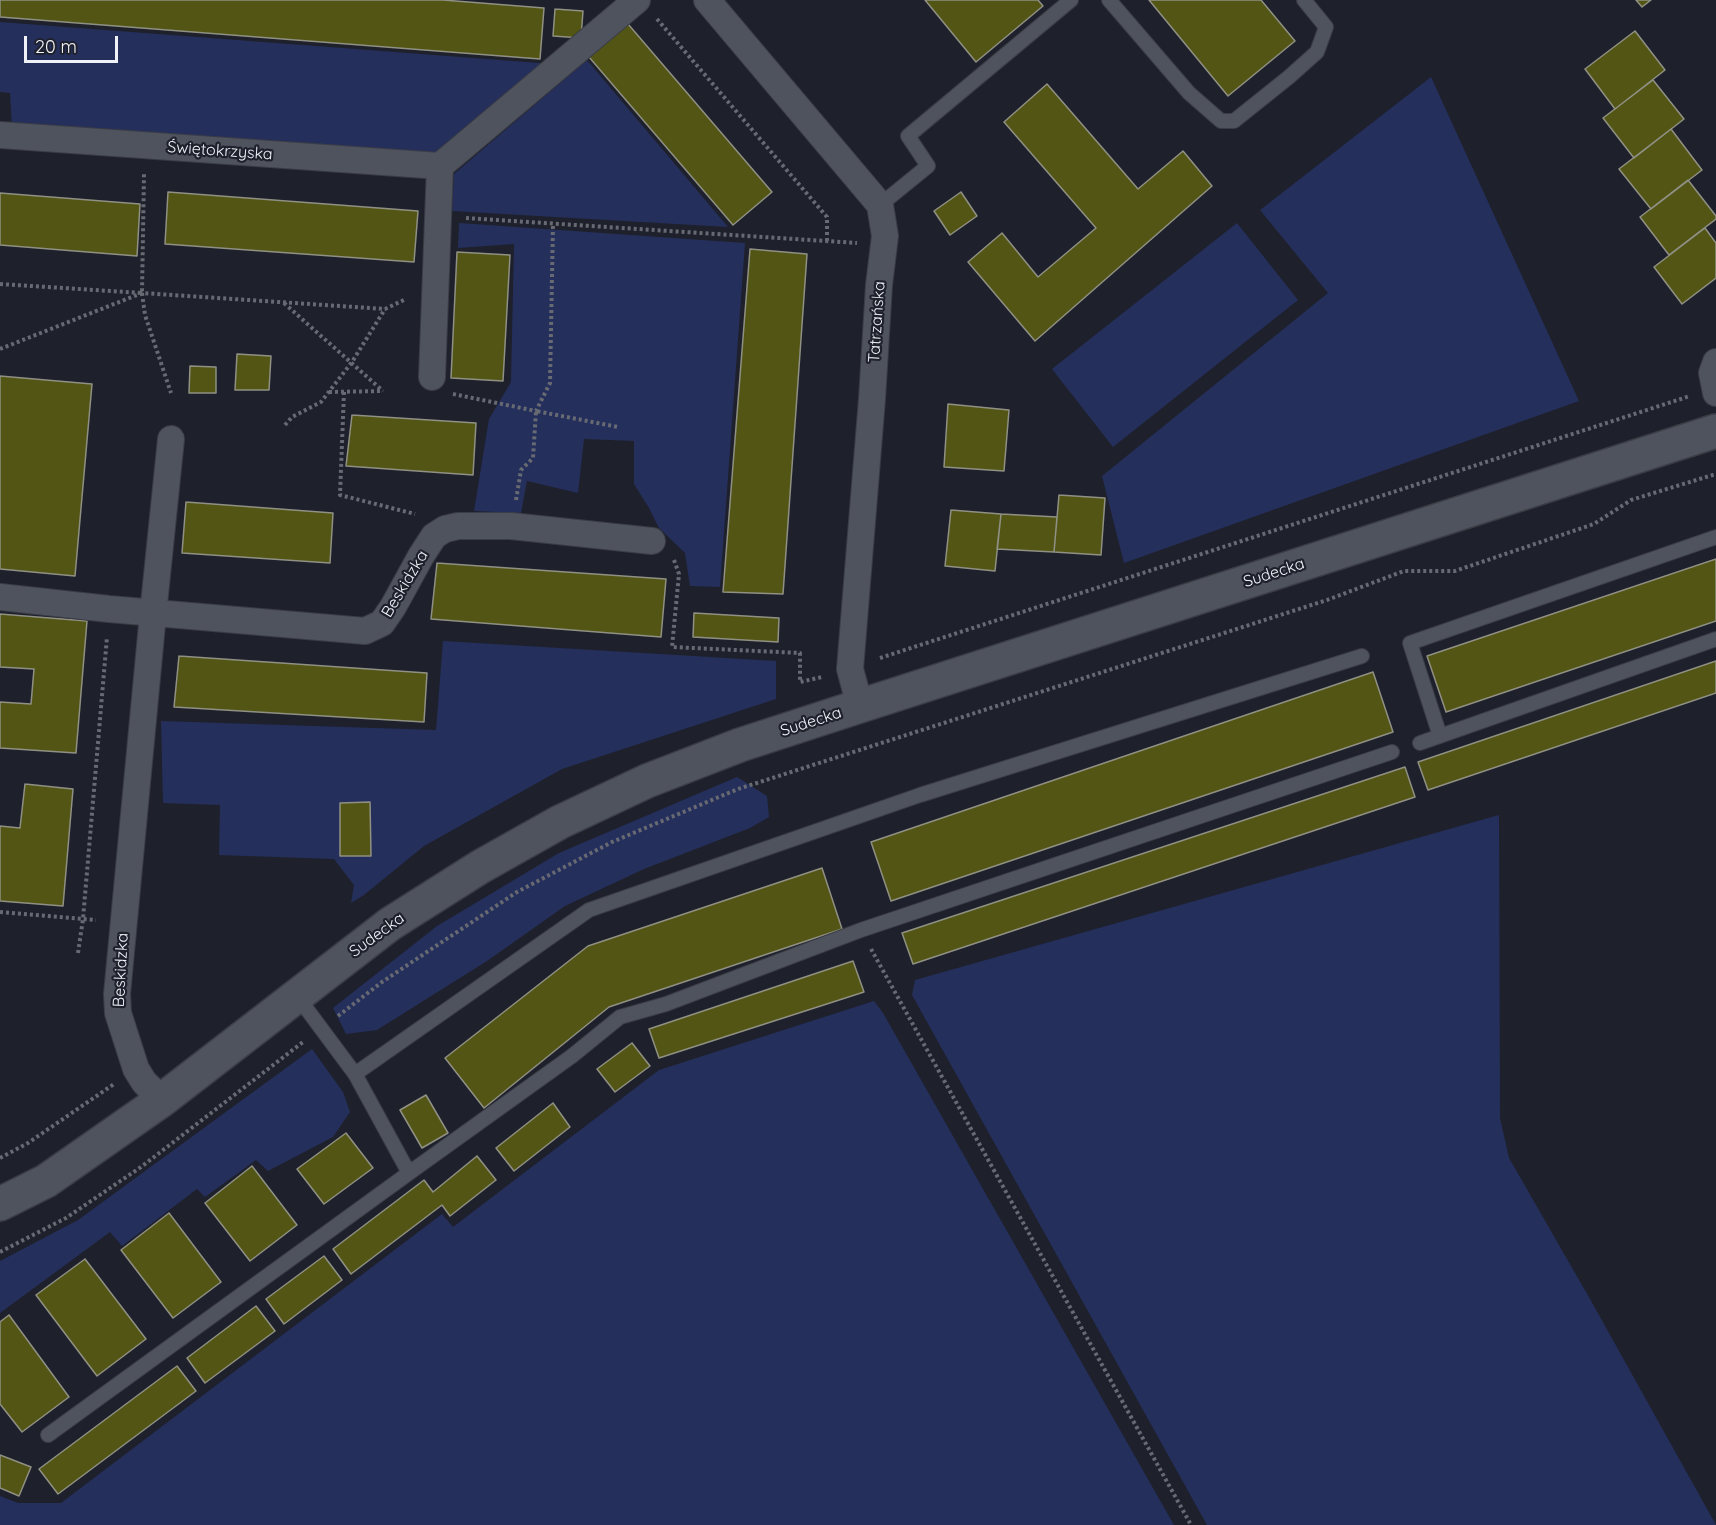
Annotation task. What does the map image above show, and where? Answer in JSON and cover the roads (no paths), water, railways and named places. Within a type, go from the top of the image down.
[{"type":"street","points":[[432,377],[440,166],[637,0]]},
{"type":"street","points":[[707,0],[880,205]]},
{"type":"street","name":"Świętokrzyska","points":[[0,135],[440,166]]},
{"type":"street","name":"Tatrzańska","points":[[860,706],[850,669],[885,236],[880,205]]},
{"type":"street","points":[[1716,362],[1712,373],[1716,391]]},
{"type":"street","name":"Sudecka","points":[[0,1204],[46,1181],[162,1100],[390,924],[480,867],[560,822],[646,781],[740,745],[1716,431]]},
{"type":"street","name":"Beskidzka","points":[[162,1100],[144,1082],[136,1068],[118,1013],[117,994],[171,439]]},
{"type":"street","name":"Beskidzka","points":[[153,614],[365,631],[382,623],[434,536],[445,529],[458,526],[511,526],[652,541]]},
{"type":"street","points":[[0,597],[153,614]]},
{"type":"lane","points":[[880,205],[928,166],[908,136],[1071,0]]},
{"type":"lane","points":[[1109,0],[1188,93],[1221,121],[1234,121],[1248,111],[1317,52],[1326,27],[1304,0]]},
{"type":"lane","points":[[1440,736],[1410,643],[1716,537]]},
{"type":"lane","points":[[1420,743],[1716,639]]},
{"type":"lane","points":[[355,1074],[589,910],[920,795],[1362,656]]},
{"type":"lane","points":[[48,1436],[572,1056],[620,1017],[666,1004],[861,930],[1392,752]]},
{"type":"lane","points":[[297,996],[355,1074],[409,1173]]}]
